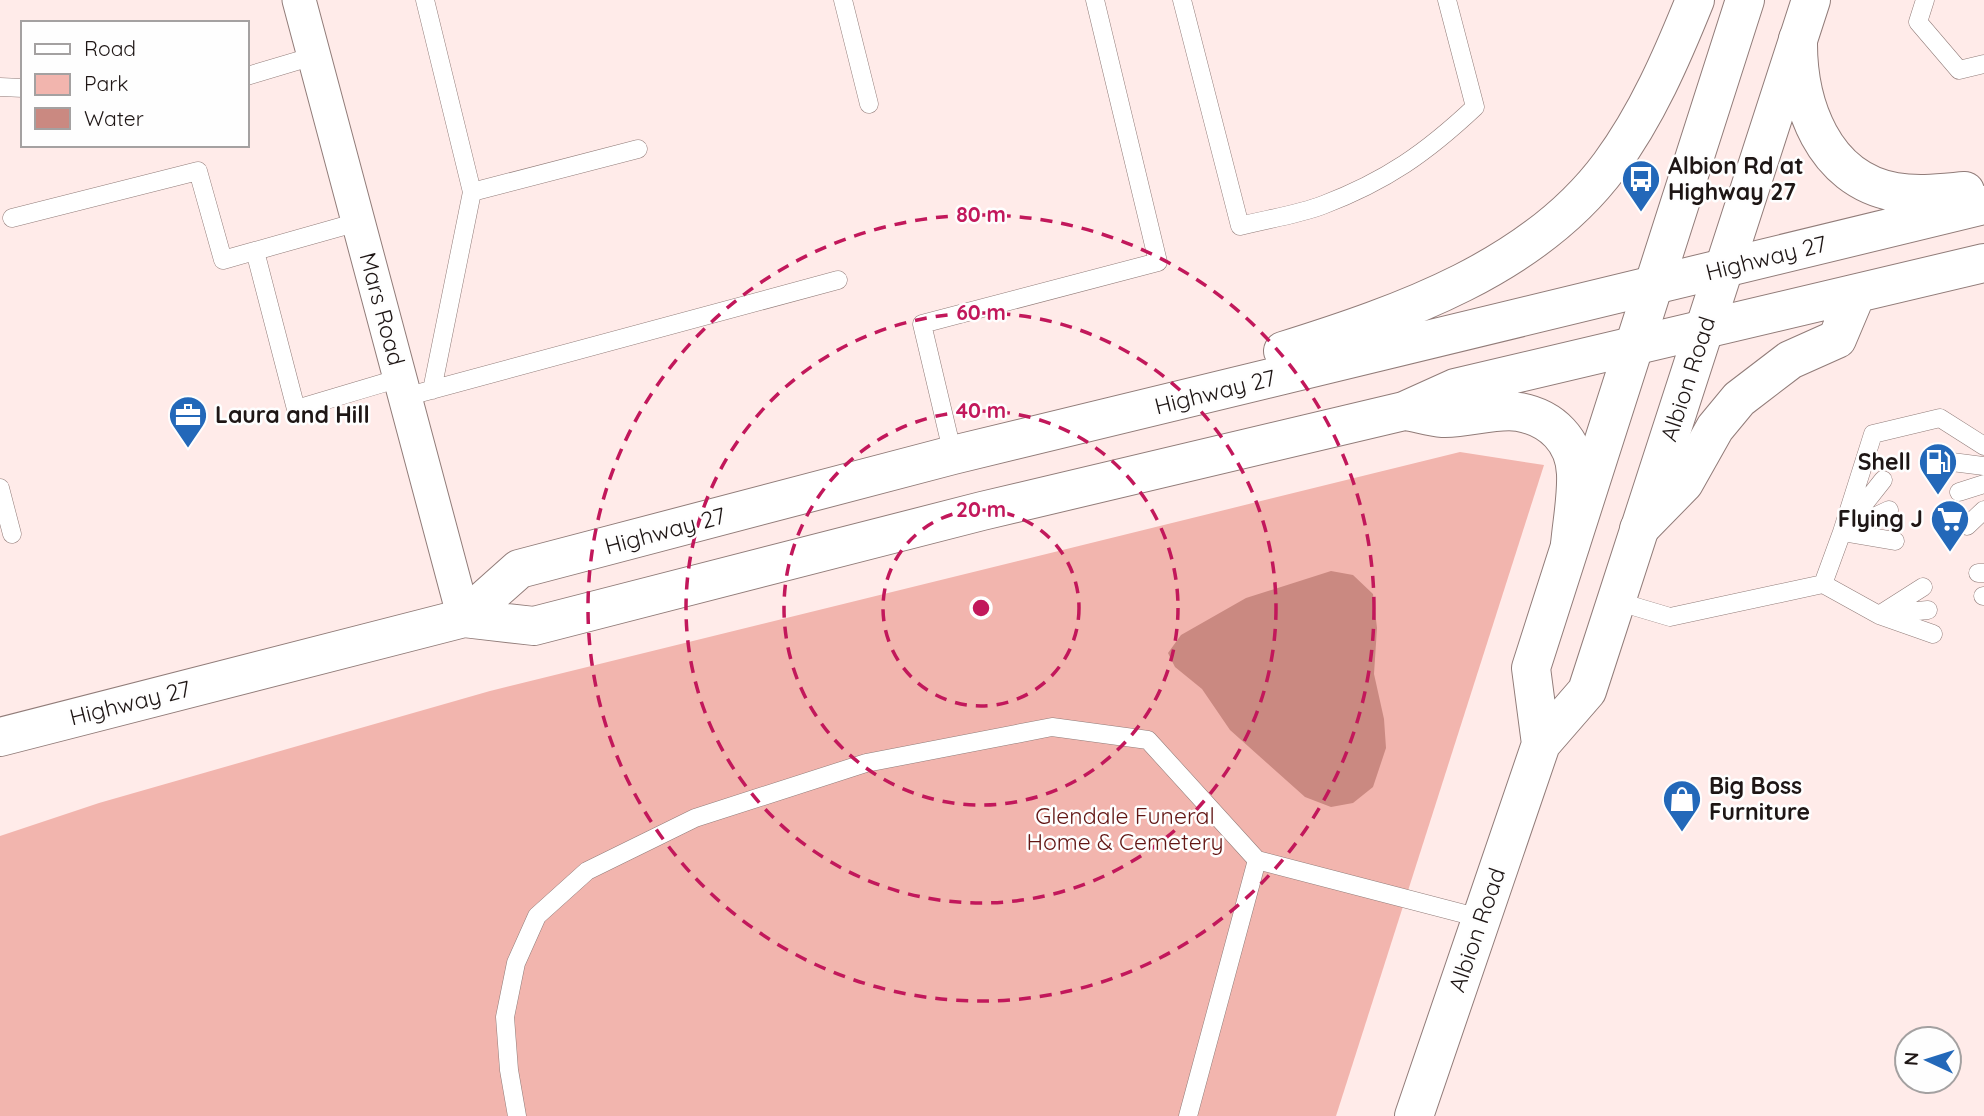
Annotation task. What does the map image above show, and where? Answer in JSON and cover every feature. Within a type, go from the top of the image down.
[{"type":"main road","points":[[1141,410],[1181,382],[1328,337],[1422,302],[1497,264],[1541,233],[1583,196],[1610,165],[1641,118],[1674,52],[1695,0]]},
{"type":"main road","name":"Albion Road","points":[[1541,744],[1531,668],[1745,0]]},
{"type":"main road","name":"Albion Road","points":[[1414,1116],[1541,744],[1587,691],[1811,0]]},
{"type":"main road","points":[[1798,39],[1800,81],[1809,114],[1826,149],[1842,167],[1867,183],[1894,192],[1926,195],[1971,190],[1984,193]]},
{"type":"main road","name":"Highway 27","points":[[464,618],[519,569],[953,455],[1984,205]]},
{"type":"main road","name":"Highway 27","points":[[0,737],[464,618],[534,626],[982,511],[1404,411],[1455,388],[1856,294],[1983,269]]},
{"type":"main road","points":[[1639,529],[1684,483],[1715,428],[1739,398],[1790,360],[1837,339],[1856,294]]},
{"type":"main road","points":[[1404,411],[1444,418],[1518,412],[1540,419],[1557,429],[1567,440],[1576,475],[1570,545]]},
{"type":"street","name":"Mars Road","points":[[299,0],[358,222],[412,389],[464,618]]},
{"type":"lane","points":[[412,389],[472,192],[425,0]]},
{"type":"lane","points":[[843,0],[869,104]]},
{"type":"lane","points":[[953,455],[922,324],[1158,262],[1095,0]]},
{"type":"lane","points":[[1182,0],[1240,226],[1321,206],[1392,174],[1437,142],[1475,107],[1447,0]]},
{"type":"lane","points":[[1926,0],[1919,22],[1959,70],[1984,64]]},
{"type":"lane","points":[[248,76],[314,57]]},
{"type":"lane","points":[[0,87],[21,88]]},
{"type":"lane","points":[[472,192],[638,149]]},
{"type":"lane","points":[[12,218],[198,171],[223,260],[358,222]]},
{"type":"lane","points":[[255,251],[296,409],[412,389],[838,279]]},
{"type":"lane","points":[[1824,584],[1873,435],[1940,418],[1984,446]]},
{"type":"lane","points":[[1952,462],[1984,466]]},
{"type":"lane","points":[[1842,531],[1883,480]]},
{"type":"lane","points":[[1959,492],[1984,484]]},
{"type":"lane","points":[[0,488],[12,534]]},
{"type":"lane","points":[[1842,531],[1889,510]]},
{"type":"lane","points":[[1967,526],[1984,510]]},
{"type":"lane","points":[[1842,531],[1895,541]]},
{"type":"lane","points":[[1616,601],[1670,617],[1824,584],[1879,615],[1933,634]]},
{"type":"lane","points":[[1879,615],[1923,587]]},
{"type":"lane","points":[[1879,615],[1928,610]]},
{"type":"lane","points":[[517,1116],[509,1070],[505,1017],[516,963],[537,915],[587,871],[695,818],[866,763],[1052,727],[1147,740],[1257,860],[1480,918]]},
{"type":"lane","points":[[1188,1116],[1257,860]]},
{"type":"green space","name":"Glendale Funeral Home & Cemetery","points":[[1460,452],[1544,465],[1336,1116],[0,1116],[0,836],[99,803],[490,691]]},
{"type":"water","points":[[1331,571],[1353,575],[1373,594],[1377,628],[1374,674],[1384,719],[1386,748],[1373,787],[1353,803],[1331,807],[1305,797],[1230,730],[1202,689],[1175,667],[1168,653],[1181,635],[1246,598]]},
{"type":"place","name":"Albion Rd at Highway 27","points":[[1641,213]]},
{"type":"place","name":"Laura and Hill","points":[[188,449]]},
{"type":"place","name":"Shell","points":[[1938,496]]},
{"type":"place","name":"Flying J","points":[[1950,553]]},
{"type":"place","name":"Big Boss Furniture","points":[[1682,833]]}]
